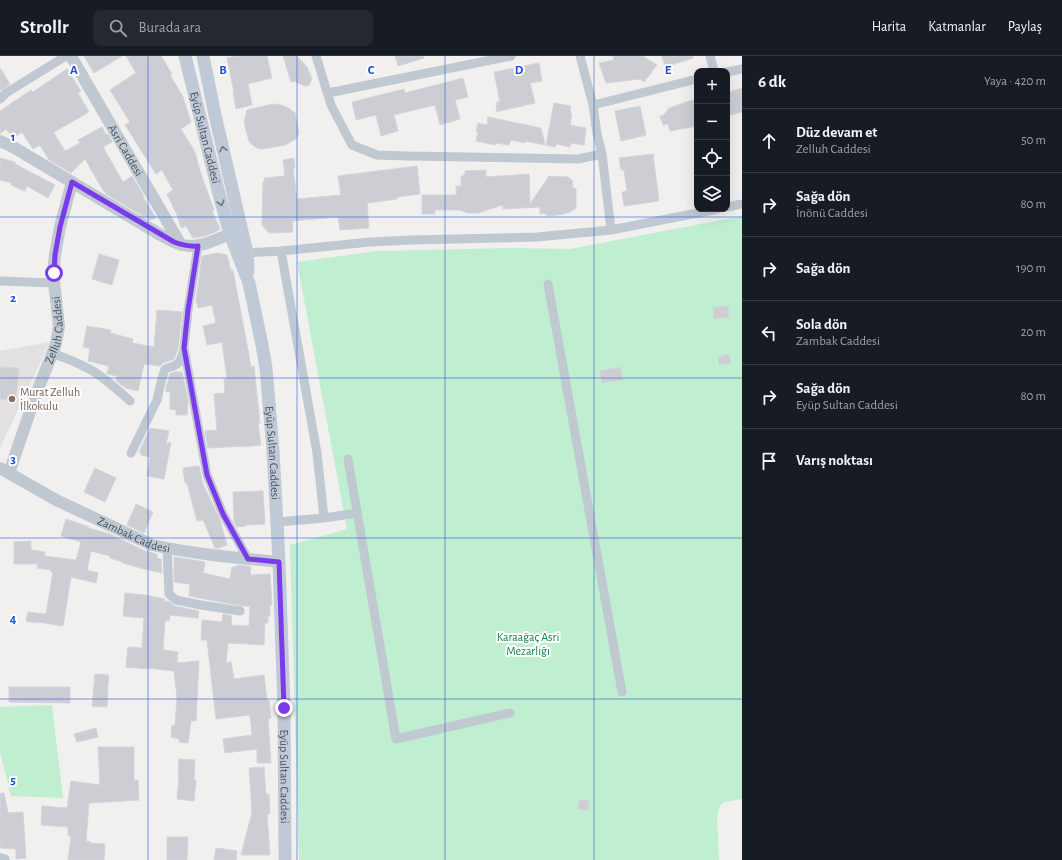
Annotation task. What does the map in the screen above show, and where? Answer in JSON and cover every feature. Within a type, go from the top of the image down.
[{"type":"main road","name":"Eyüp Sultan Caddesi","points":[[185,56],[230,234],[249,283],[266,368],[273,450],[279,562],[284,708],[285,860]]},
{"type":"main road","points":[[203,56],[215,115],[248,253],[249,283]]},
{"type":"street","points":[[0,99],[6,92],[66,56]]},
{"type":"street","name":"Asri Caddesi","points":[[71,56],[181,245]]},
{"type":"street","points":[[316,56],[331,105],[352,145],[377,155],[578,159],[602,154]]},
{"type":"street","points":[[328,93],[511,56]]},
{"type":"street","points":[[580,56],[593,105],[597,134],[602,154],[611,230]]},
{"type":"street","points":[[710,56],[713,68]]},
{"type":"street","points":[[730,71],[742,69]]},
{"type":"street","points":[[593,105],[694,80]]},
{"type":"street","points":[[0,141],[13,147],[159,234],[181,245],[198,246],[230,234]]},
{"type":"street","name":"Zelluh Caddesi","points":[[4,471],[56,344],[59,326],[54,283],[55,255],[60,227],[72,182]]},
{"type":"street","points":[[730,206],[742,204]]},
{"type":"street","points":[[248,253],[370,242],[538,237],[611,230],[703,212]]},
{"type":"street","points":[[131,453],[157,400],[165,369],[177,365],[182,358],[198,246]]},
{"type":"street","points":[[281,251],[318,453],[324,518]]},
{"type":"street","points":[[0,281],[54,283]]},
{"type":"street","points":[[548,284],[622,692]]},
{"type":"street","points":[[184,348],[207,475],[223,514],[248,559]]},
{"type":"street","points":[[52,353],[95,372],[112,384],[130,401]]},
{"type":"street","points":[[348,459],[396,739],[510,713]]},
{"type":"street","name":"Zambak Caddesi","points":[[4,471],[56,500],[144,542],[167,549],[279,562]]},
{"type":"street","points":[[277,522],[324,518],[357,513]]},
{"type":"street","points":[[167,549],[169,594],[176,600],[240,612]]},
{"type":"street","points":[[0,859],[4,860]]},
{"type":"shaded area","name":"Murat Zelluh İlkokulu","points":[[50,342],[0,448],[0,351]]},
{"type":"green space","name":"Karaağaç Asri Mezarlığı","points":[[742,216],[742,799],[724,802],[720,806],[717,816],[719,860],[299,860],[290,545],[347,529],[297,262],[377,251],[511,248],[570,249]]},
{"type":"green space","points":[[52,705],[63,798],[11,796],[0,752],[0,707]]},
{"type":"building","points":[[84,56],[122,56],[94,73]]},
{"type":"building","points":[[126,56],[161,56],[172,74],[170,75],[183,97],[191,122],[181,129],[195,152],[214,210],[212,211],[220,229],[215,232],[205,236],[193,238],[186,226],[181,228],[177,215],[167,194],[173,190],[162,170],[156,174],[125,125],[130,122],[110,90],[136,73]]},
{"type":"building","points":[[237,56],[267,56],[272,78],[248,84],[252,105],[236,109],[227,58]]},
{"type":"building","points":[[283,56],[297,56],[307,67],[312,79],[309,85],[306,86],[295,81],[291,82]]},
{"type":"building","points":[[395,56],[423,56],[424,58],[398,66]]},
{"type":"building","points":[[613,56],[643,56],[657,65],[644,82],[640,79],[606,83],[599,63],[614,60]]},
{"type":"building","points":[[662,56],[693,56],[693,58],[665,67]]},
{"type":"building","points":[[539,63],[542,81],[530,83],[535,103],[496,112],[497,102],[500,102],[494,72]]},
{"type":"building","points":[[0,68],[10,84],[0,91]]},
{"type":"building","points":[[67,69],[81,91],[78,93],[89,112],[54,132],[55,135],[65,151],[80,143],[78,140],[102,127],[112,142],[103,147],[123,182],[132,176],[156,218],[150,220],[106,194],[85,159],[71,173],[49,160],[40,145],[33,149],[22,132],[13,138],[6,129],[0,134],[0,111],[31,90],[33,92]]},
{"type":"building","points":[[463,78],[468,97],[455,100],[460,119],[440,125],[435,105],[394,115],[398,131],[381,136],[376,115],[356,120],[352,102],[404,89],[405,93]]},
{"type":"building","points":[[742,88],[742,112],[730,115],[730,92]]},
{"type":"building","points":[[694,100],[694,127],[670,131],[668,124],[663,125],[660,116],[664,115],[669,108]]},
{"type":"building","points":[[554,103],[571,106],[570,113],[572,113],[570,125],[586,128],[584,145],[571,143],[570,147],[556,144],[555,147],[546,145]]},
{"type":"building","points":[[278,104],[287,107],[295,113],[299,133],[296,139],[285,145],[263,149],[257,148],[249,141],[244,122],[247,110]]},
{"type":"building","points":[[640,106],[646,135],[621,141],[615,111]]},
{"type":"building","points":[[488,117],[541,128],[545,145],[511,140],[509,145],[496,143],[495,145],[476,141],[478,123],[487,125]]},
{"type":"building","points":[[653,154],[659,201],[624,206],[622,192],[627,191],[624,170],[621,170],[619,158]]},
{"type":"building","points":[[0,158],[15,162],[15,164],[55,185],[48,198],[27,186],[25,191],[11,185],[12,183],[0,180]]},
{"type":"building","points":[[294,158],[295,168],[293,168],[297,199],[341,195],[338,176],[417,166],[420,194],[367,203],[369,228],[340,230],[338,217],[292,221],[293,232],[269,233],[262,225],[264,178],[285,176],[283,160]]},
{"type":"building","points":[[486,170],[486,177],[529,174],[530,204],[549,176],[568,177],[572,180],[573,188],[576,188],[576,208],[564,214],[548,216],[544,213],[540,214],[540,207],[503,209],[503,205],[478,213],[467,213],[460,210],[435,210],[435,214],[422,214],[422,195],[456,195],[456,186],[461,186],[461,177],[465,174],[465,171]]},
{"type":"building","points":[[218,253],[227,255],[231,271],[233,271],[251,367],[254,366],[261,445],[208,448],[205,431],[217,430],[214,394],[225,393],[224,379],[227,378],[222,342],[207,345],[203,326],[216,323],[212,305],[198,308],[196,300],[202,256]]},
{"type":"building","points":[[99,254],[119,260],[112,285],[92,279]]},
{"type":"building","points":[[728,306],[729,317],[714,319],[713,307]]},
{"type":"building","points":[[157,310],[182,312],[178,349],[174,359],[163,363],[160,366],[144,364],[138,391],[125,388],[116,380],[117,376],[107,374],[109,366],[88,361],[90,349],[83,347],[87,326],[111,330],[110,333],[133,339],[132,343],[154,347]]},
{"type":"building","points":[[729,354],[731,363],[719,365],[718,357]]},
{"type":"building","points":[[0,367],[19,368],[16,401],[0,399]]},
{"type":"building","points":[[620,367],[623,380],[602,383],[600,371]]},
{"type":"building","points":[[177,371],[176,372],[182,372],[188,401],[187,415],[176,415],[176,410],[170,409],[170,392],[166,392],[170,374]]},
{"type":"building","points":[[150,428],[169,431],[166,444],[171,442],[164,479],[147,476],[150,457],[141,455],[141,452],[139,452]]},
{"type":"building","points":[[199,466],[203,484],[220,520],[227,545],[219,548],[215,548],[203,520],[197,521],[187,483],[185,483],[183,468]]},
{"type":"building","points":[[95,468],[116,478],[105,502],[84,492]]},
{"type":"building","points":[[263,491],[265,524],[237,527],[234,522],[233,492]]},
{"type":"building","points":[[136,504],[153,512],[144,533],[127,525]]},
{"type":"building","points":[[66,519],[89,527],[88,528],[110,534],[145,551],[157,554],[157,558],[161,559],[162,573],[123,563],[110,558],[110,556],[91,551],[87,570],[98,573],[96,583],[71,577],[63,626],[26,621],[28,612],[46,614],[53,572],[51,572],[51,570],[37,568],[38,564],[14,564],[14,542],[31,541],[31,550],[45,552],[45,556],[76,560],[81,542],[61,536]]},
{"type":"building","points":[[174,557],[205,562],[203,573],[230,579],[232,567],[237,567],[237,565],[251,567],[250,575],[270,574],[272,605],[270,605],[270,616],[268,616],[268,623],[265,623],[264,645],[228,643],[226,663],[231,662],[234,679],[264,675],[271,718],[268,719],[271,763],[257,763],[257,749],[225,753],[223,739],[252,735],[250,715],[216,719],[207,640],[201,640],[202,620],[222,622],[223,614],[232,616],[231,625],[249,626],[250,606],[242,606],[189,596],[190,584],[174,582]]},
{"type":"building","points":[[125,593],[165,599],[164,601],[170,602],[174,606],[199,611],[198,618],[170,615],[169,621],[165,620],[163,650],[178,652],[177,663],[199,661],[196,721],[191,721],[188,743],[179,742],[180,739],[171,737],[172,725],[175,726],[177,697],[174,671],[126,667],[128,647],[142,648],[144,618],[123,616]]},
{"type":"building","points":[[95,674],[109,675],[107,707],[92,706]]},
{"type":"building","points":[[9,687],[70,687],[70,703],[9,702]]},
{"type":"building","points":[[96,728],[98,737],[77,742],[74,734]]},
{"type":"building","points":[[98,747],[134,747],[134,781],[138,780],[139,800],[89,803],[86,841],[105,844],[104,860],[68,860],[71,836],[68,836],[68,827],[41,825],[42,806],[67,808],[71,781],[100,785]]},
{"type":"building","points":[[179,759],[195,760],[194,780],[196,780],[194,801],[177,799]]},
{"type":"building","points":[[264,767],[266,795],[269,794],[270,814],[267,814],[270,855],[241,855],[252,812],[249,768]]},
{"type":"building","points":[[4,793],[8,813],[23,812],[26,858],[16,859],[16,849],[0,848],[0,794]]},
{"type":"building","points":[[579,800],[589,801],[588,810],[578,809]]},
{"type":"building","points":[[167,837],[188,837],[187,860],[167,860]]},
{"type":"building","points":[[216,848],[237,851],[236,860],[214,860]]},
{"type":"place","name":"Murat Zelluh İlkokulu","points":[[12,399]]},
{"type":"route","points":[[54,273],[55,255],[60,227],[72,182],[174,242],[181,245],[198,246],[188,310],[184,348],[207,475],[223,514],[248,559],[279,562],[284,708]]}]
